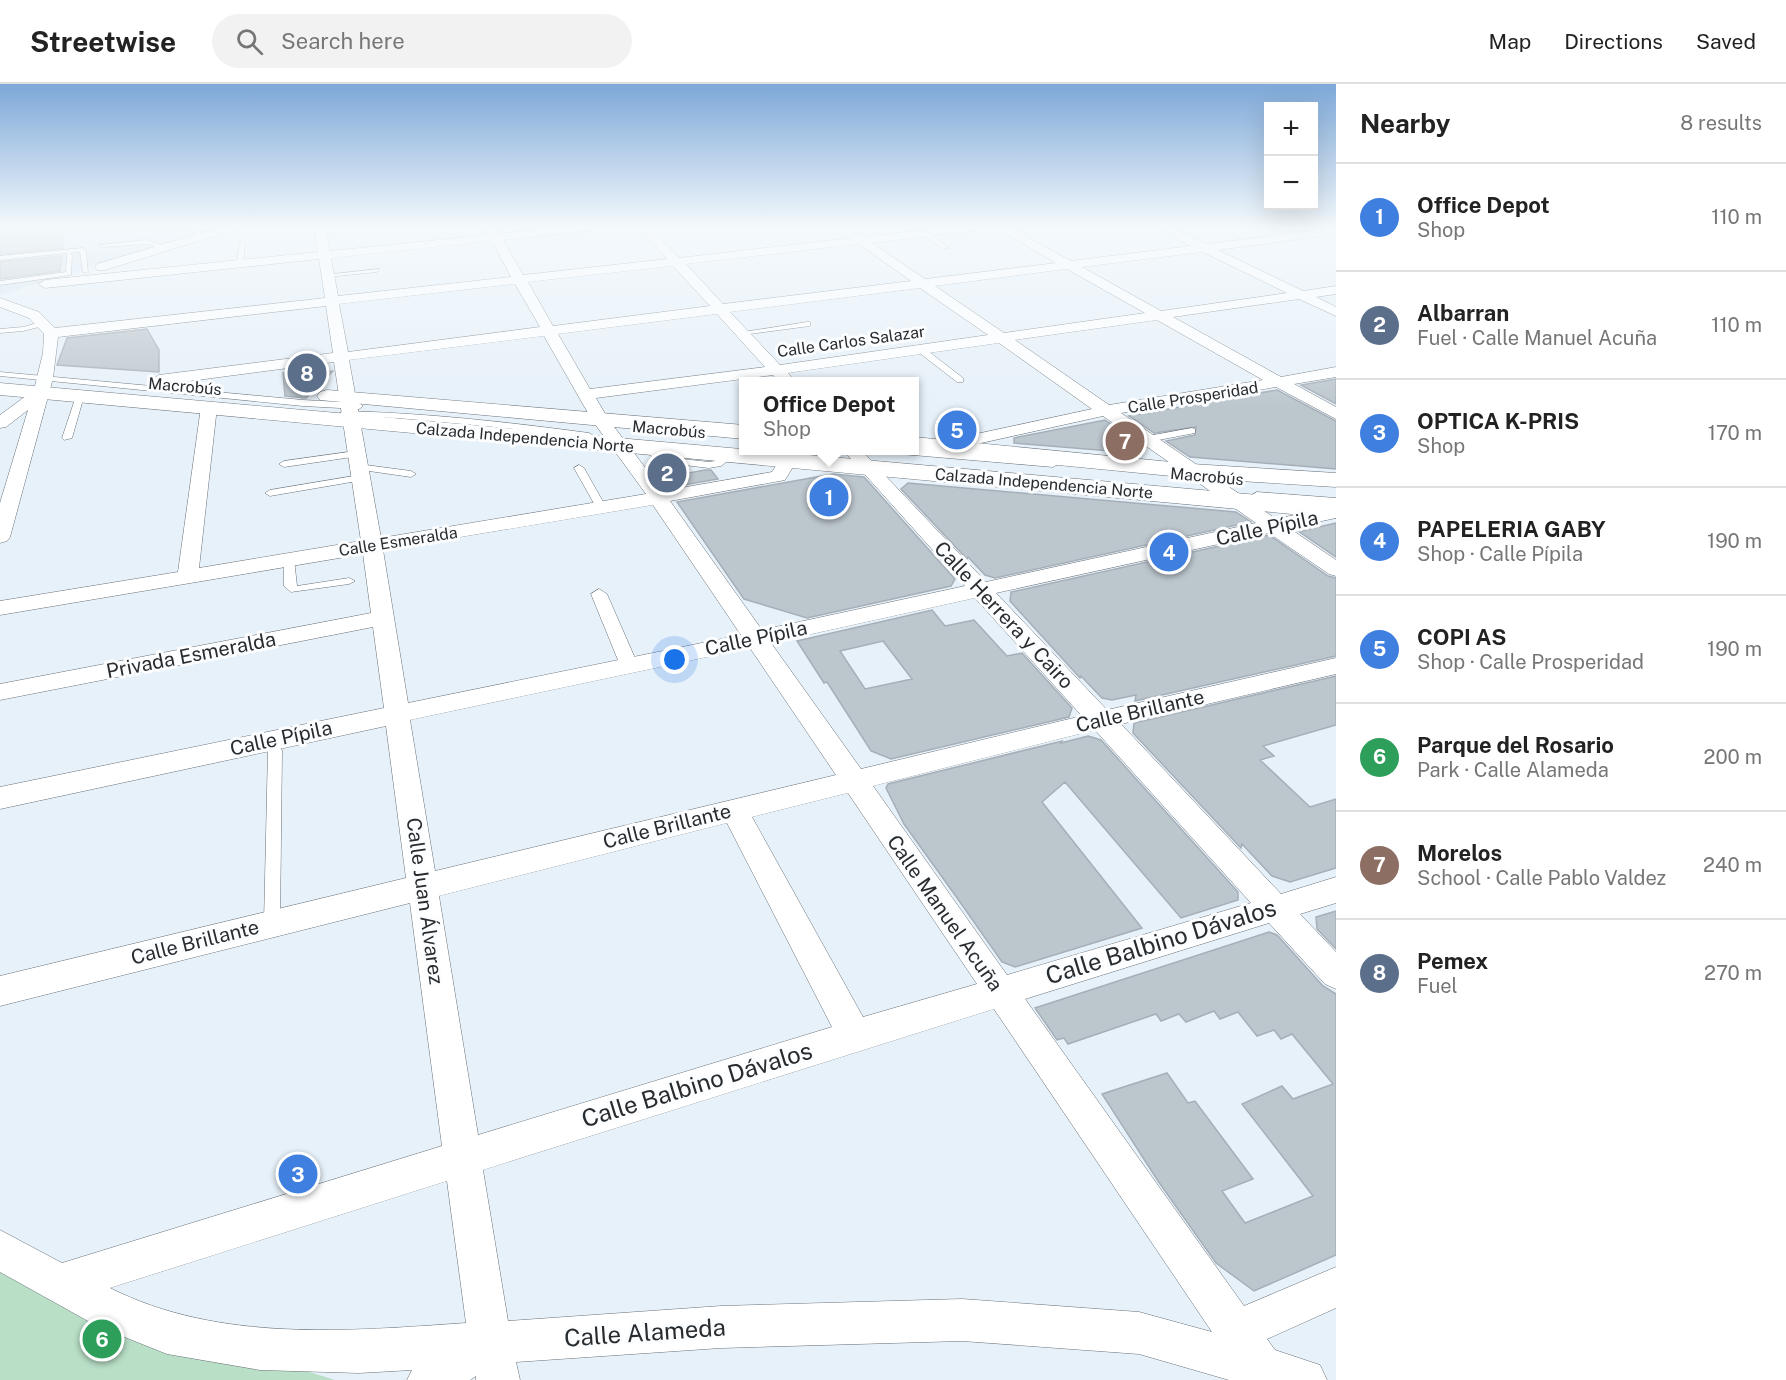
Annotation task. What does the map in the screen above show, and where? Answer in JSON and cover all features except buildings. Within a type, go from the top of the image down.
[{"type":"main road","name":"Calzada Independencia Norte","points":[[0,368],[80,396],[208,407],[350,410],[618,436],[739,432]]},
{"type":"main road","name":"Calzada Independencia Norte","points":[[0,387],[43,383],[159,380],[350,410],[736,447]]},
{"type":"main road","name":"Calzada Independencia Norte","points":[[919,444],[1196,474],[1336,480]]},
{"type":"main road","name":"Calzada Independencia Norte","points":[[768,455],[788,460],[860,460],[1228,496],[1336,511]]},
{"type":"street","points":[[0,297],[29,288]]},
{"type":"street","name":"Calle Juan Álvarez","points":[[331,288],[372,545],[495,1361]]},
{"type":"street","points":[[47,328],[444,288]]},
{"type":"street","name":"Calle Manuel Acuña","points":[[524,288],[585,395],[618,436],[755,639],[1266,1374]]},
{"type":"street","points":[[703,288],[782,376]]},
{"type":"street","points":[[159,380],[878,288]]},
{"type":"street","points":[[930,288],[1336,570]]},
{"type":"street","points":[[1110,288],[1336,414]]},
{"type":"street","points":[[1286,288],[1336,312]]},
{"type":"street","name":"Calle Carlos Salazar","points":[[782,376],[920,349],[1336,290]]},
{"type":"street","points":[[0,302],[34,315],[47,328],[50,353],[0,537]]},
{"type":"street","name":"Calle Prosperidad","points":[[945,446],[1104,411],[1336,372]]},
{"type":"street","name":"Calle Carlos Salazar","points":[[585,395],[739,380]]},
{"type":"street","points":[[0,423],[43,383]]},
{"type":"street","points":[[188,576],[208,407]]},
{"type":"street","points":[[0,434],[20,434],[27,437]]},
{"type":"street","name":"Calle Esmeralda","points":[[0,608],[778,476],[788,460]]},
{"type":"street","name":"Calle Herrera y Cairo","points":[[860,460],[1336,974]]},
{"type":"street","name":"Calle Pípila","points":[[0,798],[755,639],[1336,511]]},
{"type":"street","points":[[599,594],[629,665]]},
{"type":"street","name":"Privada Esmeralda","points":[[0,692],[382,618]]},
{"type":"street","name":"Calle Brillante","points":[[0,991],[1101,720],[1336,666]]},
{"type":"street","points":[[734,810],[855,1036]]},
{"type":"street","name":"Calle Balbino Dávalos","points":[[59,1284],[855,1036],[1336,890]]},
{"type":"street","name":"Calle Alameda","points":[[0,1250],[112,1311],[167,1334],[260,1349],[359,1352],[495,1361],[721,1327],[962,1320],[1139,1334],[1266,1374],[1305,1380]]},
{"type":"street","points":[[1236,1331],[1336,1287]]},
{"type":"street","points":[[429,1380],[495,1361]]},
{"type":"lane","points":[[742,333],[807,324]]},
{"type":"lane","points":[[0,331],[47,328]]},
{"type":"lane","points":[[920,349],[960,380]]},
{"type":"lane","name":"Macrobús","points":[[0,374],[43,383],[350,410]]},
{"type":"lane","points":[[67,438],[80,396]]},
{"type":"lane","points":[[1148,439],[1192,431]]},
{"type":"lane","name":"Macrobús","points":[[618,436],[736,447]]},
{"type":"lane","name":"Macrobús","points":[[618,436],[739,448]]},
{"type":"lane","name":"Macrobús","points":[[919,452],[1336,486]]},
{"type":"lane","name":"Macrobús","points":[[810,455],[860,460]]},
{"type":"lane","points":[[285,464],[358,466],[411,474]]},
{"type":"lane","points":[[270,493],[358,466]]},
{"type":"lane","points":[[579,468],[601,507]]},
{"type":"lane","name":"Macrobús","points":[[1228,496],[1336,501]]},
{"type":"lane","points":[[288,559],[290,586],[295,590],[349,581]]},
{"type":"lane","points":[[272,923],[276,750]]},
{"type":"shaded area","points":[[0,288],[21,288],[0,295]]},
{"type":"green space","points":[[0,1263],[75,1298],[335,1380],[0,1380]]},
{"type":"place","name":"Pemex","points":[[307,373]]},
{"type":"place","name":"COPI AS","points":[[957,430]]},
{"type":"place","name":"Morelos","points":[[1125,441]]},
{"type":"place","name":"Albarran","points":[[667,473]]},
{"type":"place","name":"Office Depot","points":[[829,497]]},
{"type":"place","name":"PAPELERIA GABY","points":[[1169,552]]},
{"type":"place","name":"OPTICA K-PRIS","points":[[298,1174]]},
{"type":"place","name":"Parque del Rosario","points":[[102,1339]]}]
